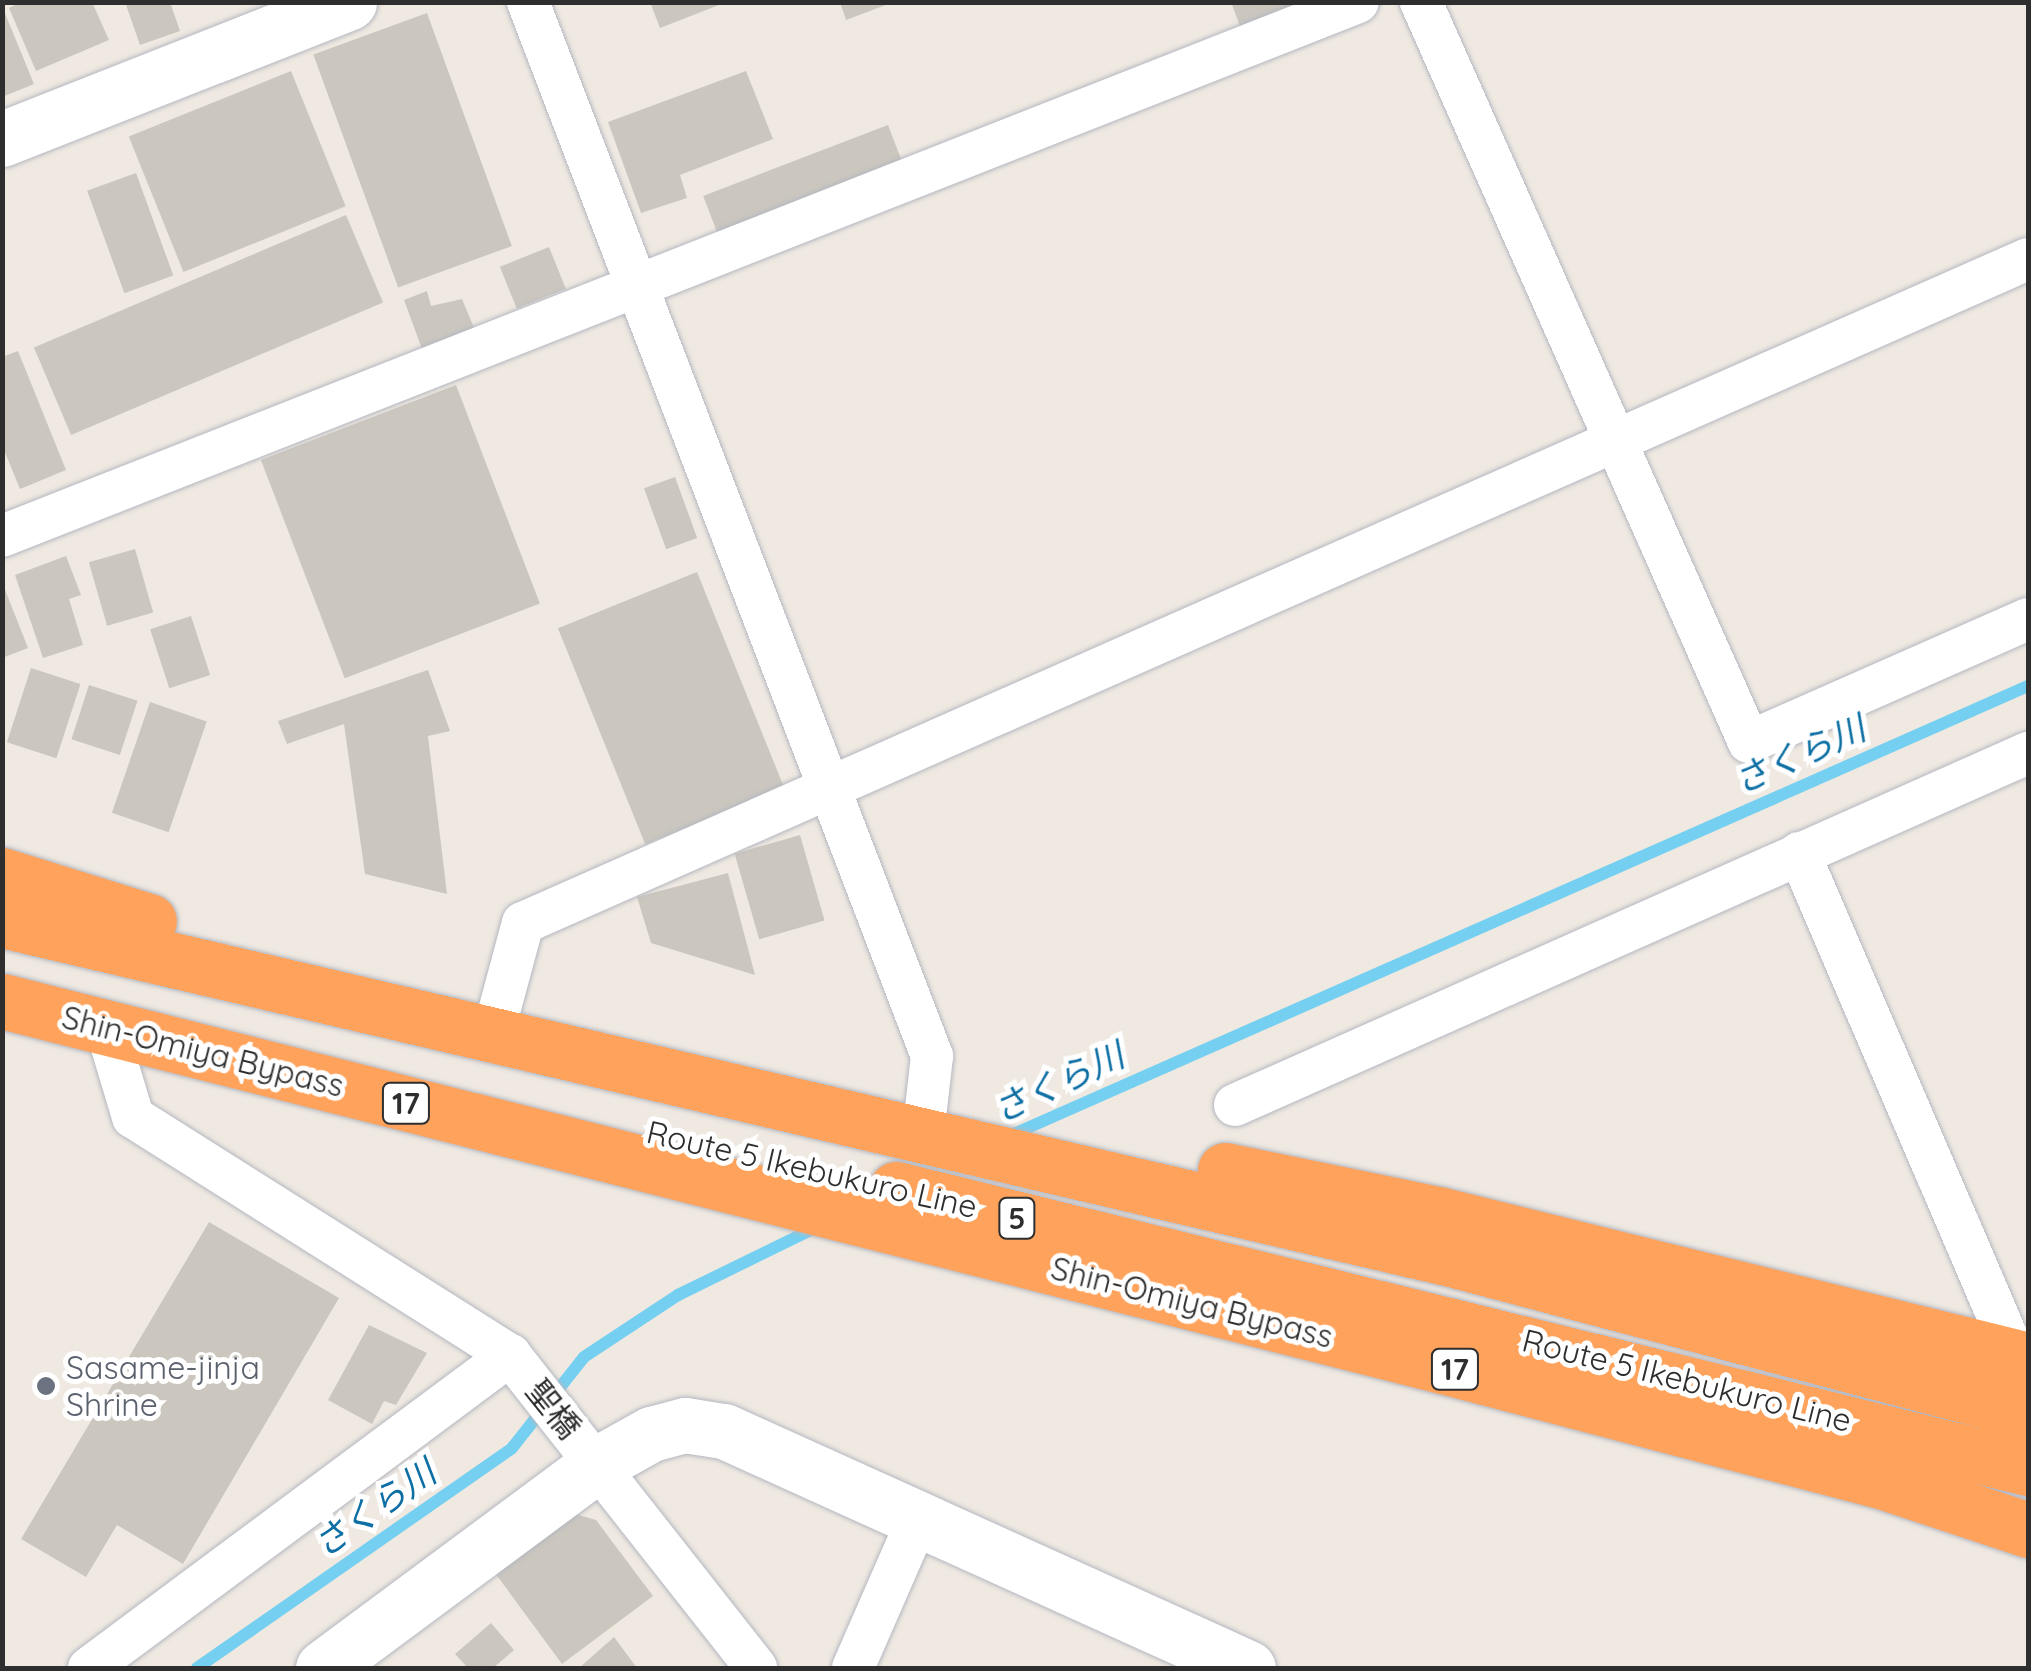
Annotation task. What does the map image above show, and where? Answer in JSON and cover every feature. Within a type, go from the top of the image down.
[{"type":"highway","points":[[2,875],[238,949]]},
{"type":"highway","points":[[2,895],[926,1109],[1438,1214],[2022,1358]]},
{"type":"highway","name":"Route 5 Ikebukuro Line","points":[[2,920],[1447,1258],[2028,1412]]},
{"type":"highway","name":"Route 5 Ikebukuro Line","points":[[2,976],[1407,1310],[2028,1468]]},
{"type":"highway","name":"Shin-Omiya Bypass","points":[[2,1001],[1881,1481],[2028,1530]]},
{"type":"street","points":[[2,139],[349,2]]},
{"type":"street","points":[[528,2],[932,1056],[926,1109]]},
{"type":"street","points":[[2,536],[1358,2]]},
{"type":"street","points":[[1421,2],[1749,742],[2028,619]]},
{"type":"street","points":[[500,1008],[523,923],[2028,259]]},
{"type":"street","points":[[1235,1105],[2028,753]]},
{"type":"street","points":[[1799,853],[2022,1358]]},
{"type":"street","name":"聖橋","points":[[106,1026],[133,1117],[521,1368],[756,1668]]},
{"type":"street","points":[[90,1668],[521,1368]]},
{"type":"street","points":[[323,1668],[582,1444],[704,1425],[1248,1668]]},
{"type":"street","points":[[854,1668],[918,1519]]},
{"type":"building","points":[[21,2],[92,2],[109,40],[36,71],[9,8]]},
{"type":"building","points":[[125,2],[170,2],[180,31],[140,45]]},
{"type":"building","points":[[650,2],[724,2],[724,3],[660,28]]},
{"type":"building","points":[[840,2],[891,2],[891,3],[846,20]]},
{"type":"building","points":[[1231,2],[1290,2],[1293,8],[1241,29]]},
{"type":"building","points":[[2,6],[34,84],[2,97]]},
{"type":"building","points":[[427,13],[512,246],[398,287],[313,54]]},
{"type":"building","points":[[291,71],[346,206],[183,272],[129,137]]},
{"type":"building","points":[[746,71],[773,139],[680,175],[687,198],[641,213],[608,122]]},
{"type":"building","points":[[888,125],[903,165],[719,236],[703,196]]},
{"type":"building","points":[[136,173],[173,275],[124,293],[87,191]]},
{"type":"building","points":[[346,215],[383,302],[71,435],[34,347]]},
{"type":"building","points":[[549,247],[566,289],[517,309],[500,267]]},
{"type":"building","points":[[427,291],[431,306],[462,299],[475,330],[422,349],[404,300]]},
{"type":"building","points":[[18,351],[66,470],[20,489],[2,445],[2,357]]},
{"type":"building","points":[[456,385],[540,603],[345,678],[261,460]]},
{"type":"building","points":[[675,477],[697,538],[666,549],[644,488]]},
{"type":"building","points":[[135,549],[153,612],[107,626],[89,562]]},
{"type":"building","points":[[66,556],[81,595],[69,599],[83,645],[43,658],[15,575]]},
{"type":"building","points":[[697,572],[784,788],[645,844],[558,628]]},
{"type":"building","points":[[2,582],[28,648],[2,658]]},
{"type":"building","points":[[191,616],[210,675],[169,688],[150,629]]},
{"type":"building","points":[[31,668],[80,684],[56,758],[7,742]]},
{"type":"building","points":[[428,670],[450,731],[428,736],[447,894],[365,874],[344,724],[287,744],[278,721]]},
{"type":"building","points":[[89,685],[138,701],[120,755],[71,739]]},
{"type":"building","points":[[150,702],[207,722],[169,832],[112,813]]},
{"type":"building","points":[[800,835],[825,921],[759,939],[735,854]]},
{"type":"building","points":[[728,873],[755,975],[651,943],[637,897]]},
{"type":"building","points":[[209,1222],[339,1298],[183,1564],[117,1525],[86,1577],[21,1539]]},
{"type":"building","points":[[369,1325],[427,1353],[396,1405],[384,1401],[372,1424],[328,1400]]},
{"type":"building","points":[[572,1513],[596,1520],[653,1596],[562,1664],[495,1573]]},
{"type":"building","points":[[491,1623],[514,1650],[493,1668],[468,1668],[455,1654]]},
{"type":"building","points":[[614,1637],[637,1668],[579,1668]]},
{"type":"waterway","name":"さくら川","points":[[1007,1137],[2028,686]]},
{"type":"waterway","name":"さくら川","points":[[197,1668],[512,1448],[584,1357],[678,1295],[817,1227]]},
{"type":"place","name":"Sasame-jinja Shrine","points":[[46,1386]]}]
